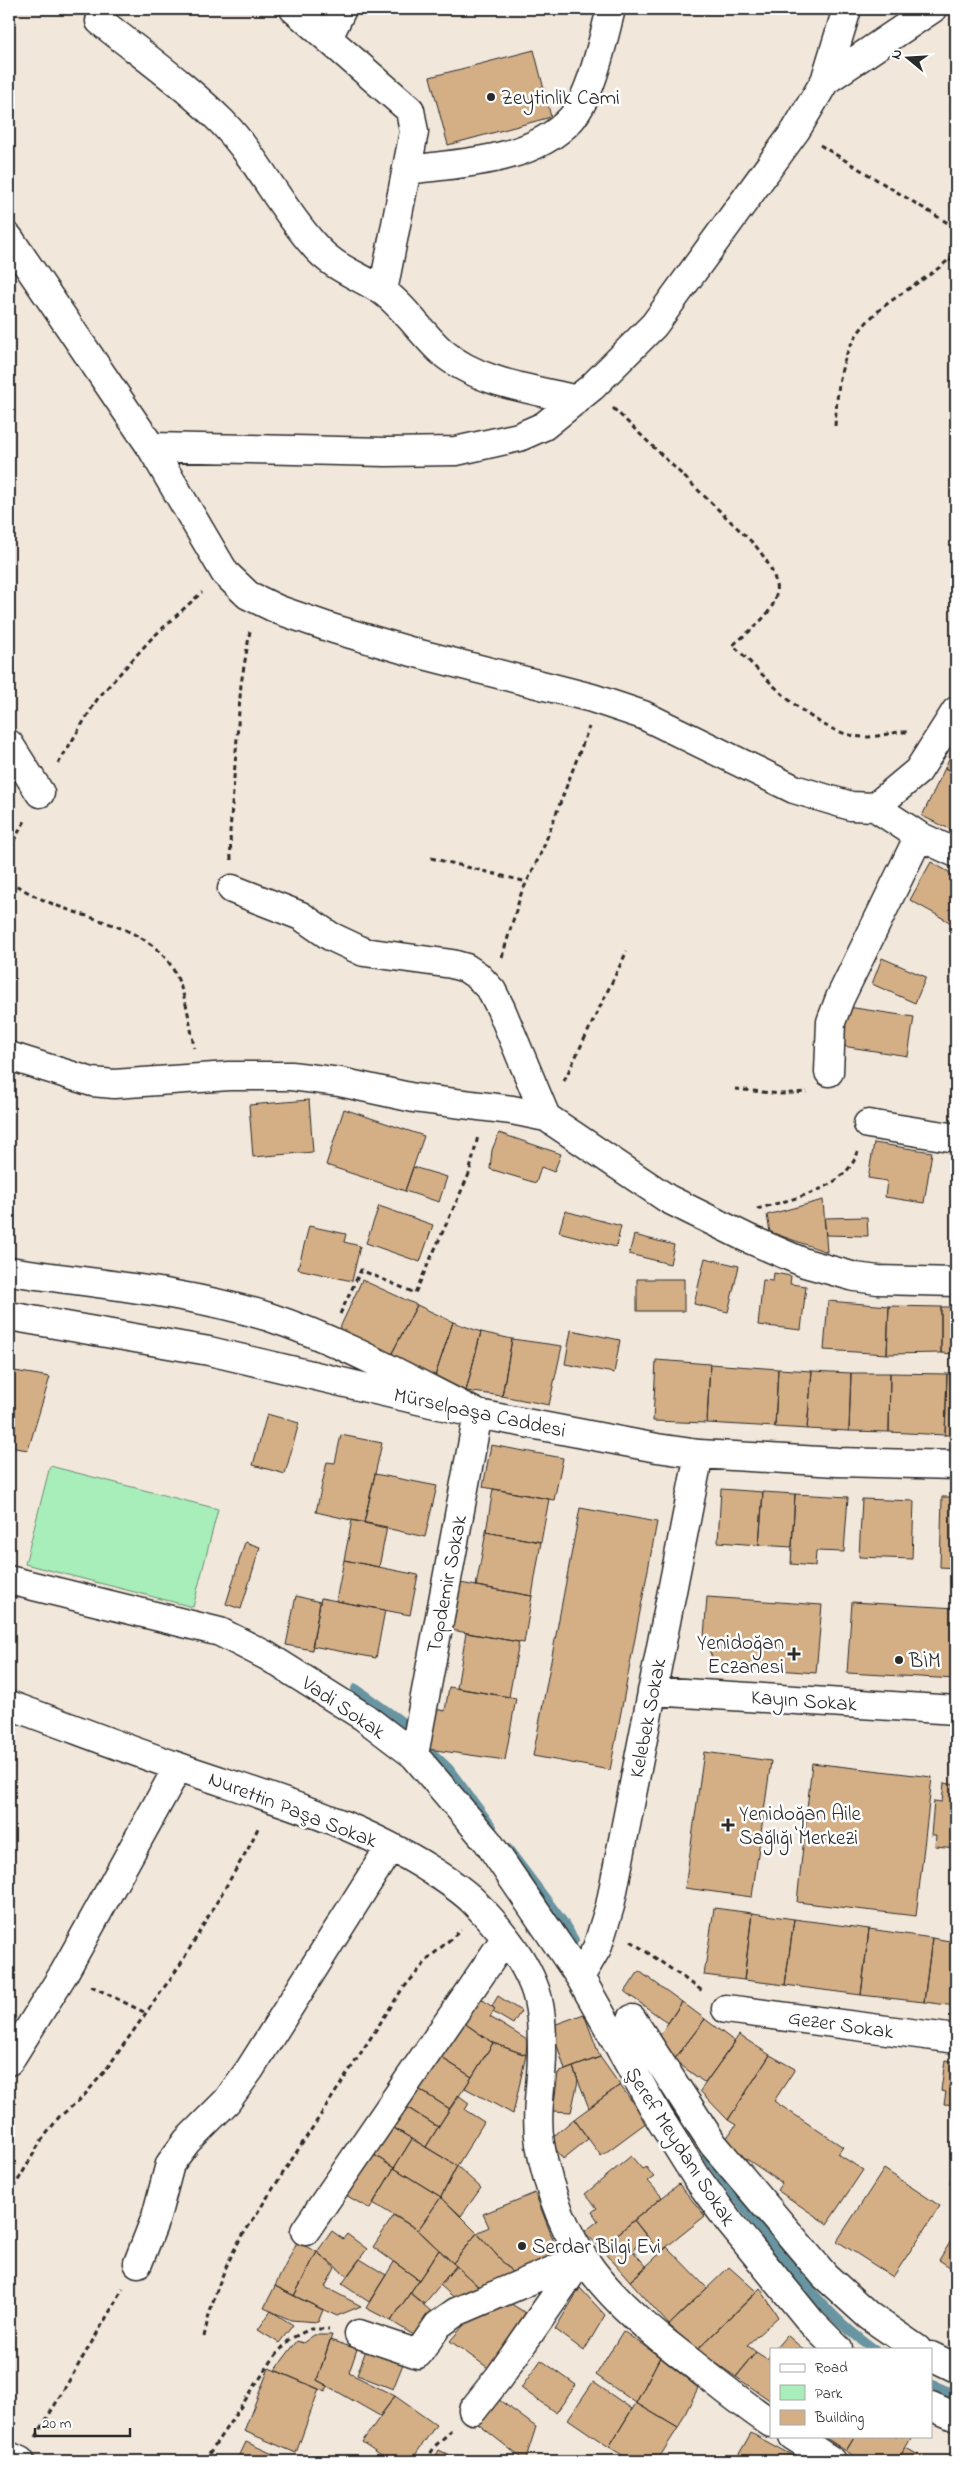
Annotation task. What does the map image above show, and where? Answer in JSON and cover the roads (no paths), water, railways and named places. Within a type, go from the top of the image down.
[{"type":"street","points":[[294,9],[410,110],[414,132],[382,291]]},
{"type":"street","points":[[328,38],[342,9]]},
{"type":"street","points":[[407,170],[478,161],[512,152],[555,132],[572,118],[583,98],[597,62],[611,9]]},
{"type":"street","points":[[150,447],[386,452],[456,451],[492,445],[519,437],[544,426],[584,394],[654,325],[796,130],[826,81],[847,9]]},
{"type":"street","points":[[826,81],[932,9]]},
{"type":"street","points":[[100,21],[223,123],[257,163],[312,244],[344,271],[382,291],[442,352],[457,362],[500,380],[584,394]]},
{"type":"street","points":[[9,238],[150,447],[225,573],[248,595],[279,610],[334,629],[600,700],[668,726],[794,789],[851,806],[875,807],[919,836],[956,853]]},
{"type":"street","points":[[875,807],[918,771],[956,711]]},
{"type":"street","points":[[9,744],[40,793]]},
{"type":"street","points":[[829,1072],[831,1022],[840,998],[919,836]]},
{"type":"street","points":[[232,889],[301,916],[330,936],[364,952],[452,964],[466,968],[478,976],[492,991],[509,1026],[546,1117]]},
{"type":"street","points":[[9,1056],[92,1082],[114,1084],[229,1076],[291,1076],[340,1082],[414,1098],[484,1106],[546,1117],[638,1181],[714,1222],[805,1263],[828,1270],[878,1280],[956,1282]]},
{"type":"street","points":[[868,1124],[956,1138]]},
{"type":"street","points":[[9,1271],[230,1307],[268,1317],[328,1340],[478,1414]]},
{"type":"street","name":"Mürselpaşa Caddesi","points":[[9,1316],[218,1353],[478,1414],[700,1454],[837,1462],[956,1465]]},
{"type":"street","name":"Topdemir Sokak","points":[[414,1755],[478,1414]]},
{"type":"street","name":"Kelebek Sokak","points":[[580,1977],[596,1948],[606,1922],[700,1454]]},
{"type":"street","name":"Vadi Sokak","points":[[9,1580],[220,1632],[267,1656],[364,1717],[414,1755],[488,1842],[580,1977]]},
{"type":"street","name":"Kayın Sokak","points":[[652,1691],[956,1710]]},
{"type":"street","name":"Nurettin Paşa Sokak","points":[[9,1705],[178,1767],[312,1811],[390,1846],[448,1881],[472,1900],[505,1940],[534,1985],[541,2016],[542,2053],[538,2117],[540,2140],[546,2174],[571,2239],[582,2258],[607,2291],[644,2328],[770,2421]]},
{"type":"street","points":[[9,2061],[64,1973],[178,1767]]},
{"type":"street","points":[[138,2263],[156,2217],[170,2164],[187,2141],[227,2101],[250,2069],[390,1846]]},
{"type":"street","points":[[306,2231],[505,1940]]},
{"type":"street","points":[[527,1974],[563,1953]]},
{"type":"street","name":"Şeref Meydanı Sokak","points":[[580,1977],[656,2112],[697,2178],[793,2300],[837,2348]]},
{"type":"street","name":"Gezer Sokak","points":[[726,2009],[956,2039]]},
{"type":"street","points":[[632,2019],[719,2152],[825,2276],[869,2316],[908,2347]]},
{"type":"street","points":[[360,2334],[418,2354],[438,2325],[456,2312],[582,2258]]},
{"type":"street","points":[[473,2410],[499,2377],[582,2258]]},
{"type":"street","points":[[932,2356],[956,2368]]},
{"type":"street","points":[[932,2406],[956,2417]]},
{"type":"street","points":[[796,2438],[832,2461]]},
{"type":"waterway","points":[[356,1689],[402,1722]]},
{"type":"waterway","points":[[428,1749],[448,1768],[492,1827]]},
{"type":"waterway","points":[[508,1849],[563,1922],[574,1940]]},
{"type":"waterway","points":[[707,2156],[751,2216],[812,2292],[834,2316],[873,2348]]},
{"type":"waterway","points":[[932,2384],[956,2395]]},
{"type":"place","name":"Zeytinlik Cami","points":[[491,97]]},
{"type":"place","name":"Yenidoğan Eczanesi","points":[[794,1654]]},
{"type":"place","name":"BİM","points":[[899,1660]]},
{"type":"place","name":"Yenidoğan Aile Sağlığı Merkezi","points":[[728,1825]]},
{"type":"place","name":"Serdar Bilgi Evi","points":[[522,2246]]}]
